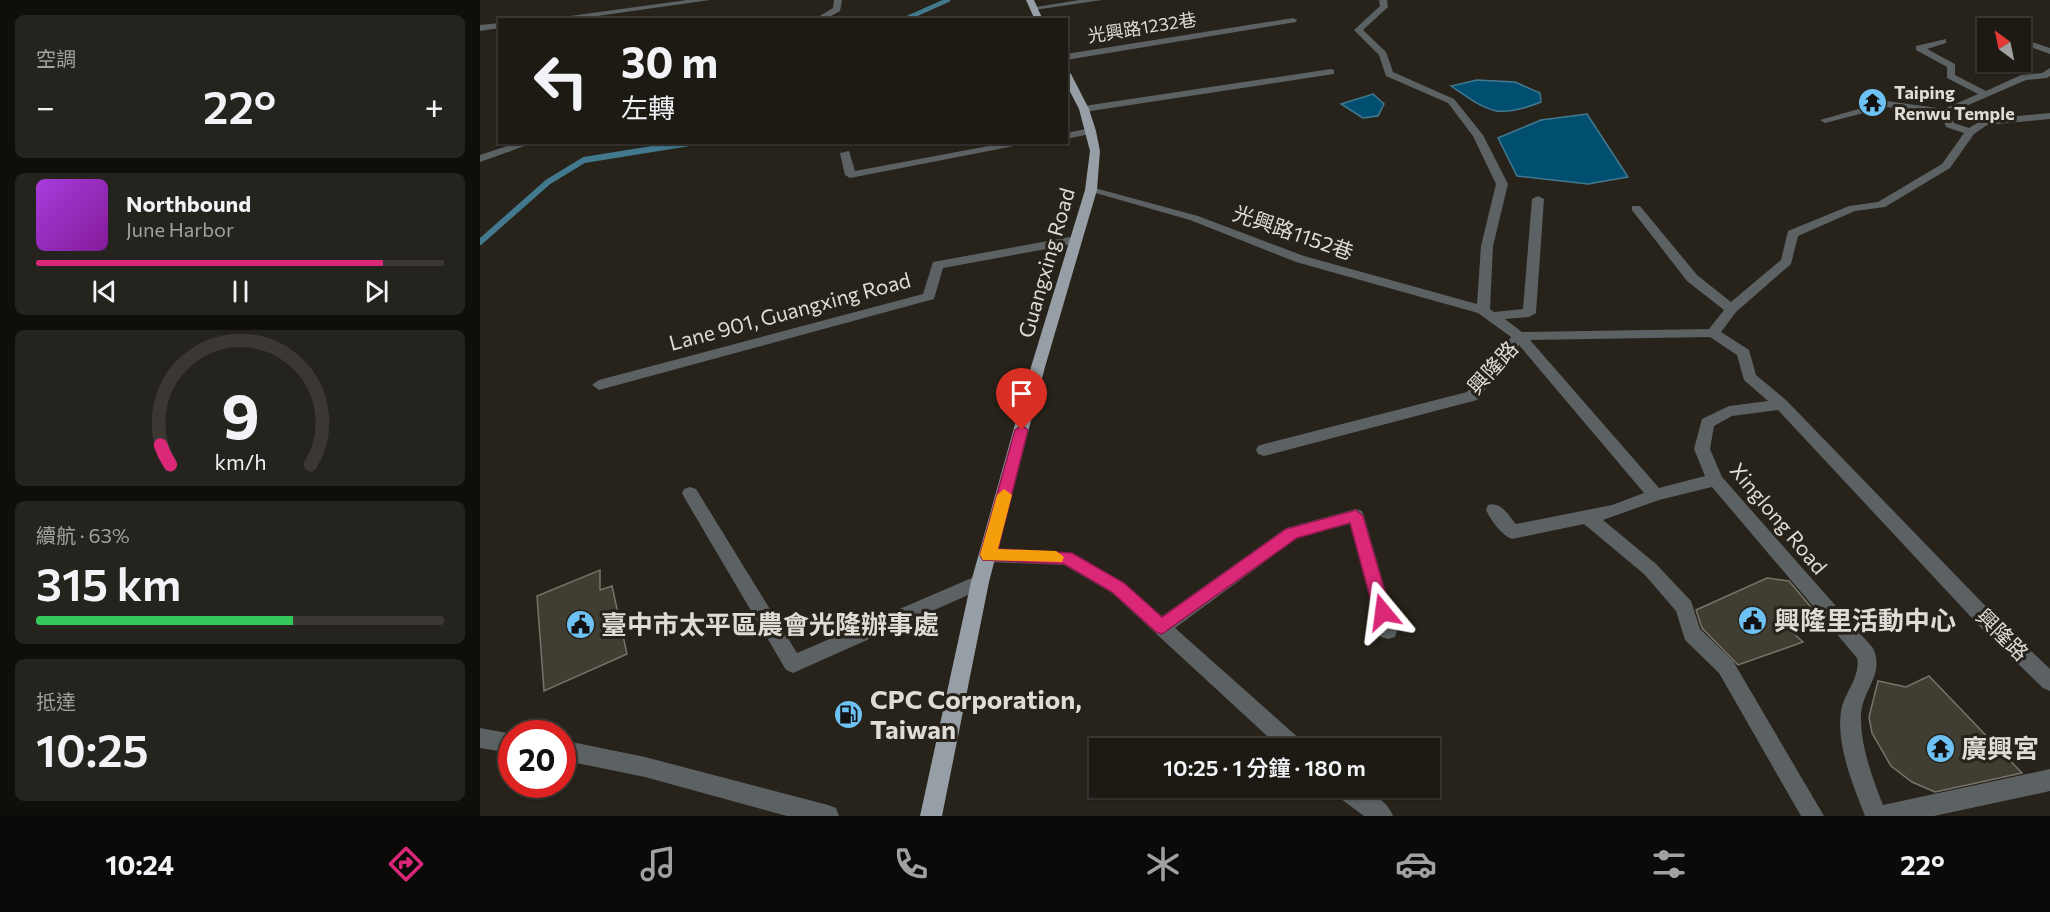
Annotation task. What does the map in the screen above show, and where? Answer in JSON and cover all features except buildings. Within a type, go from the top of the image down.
[{"type":"main road","points":[[1032,4],[1038,18]]},
{"type":"main road","name":"Guangxing Road","points":[[932,816],[980,582],[1091,190],[1095,151],[1091,131],[1084,109],[1068,77]]},
{"type":"street","points":[[554,18],[587,11],[706,0]]},
{"type":"street","points":[[821,18],[837,9],[838,0]]},
{"type":"street","points":[[1032,4],[1098,0]]},
{"type":"street","points":[[1383,0],[1384,7],[1358,30],[1383,54],[1389,74],[1451,101],[1478,135],[1502,184],[1487,246],[1488,313]]},
{"type":"street","name":"光興路1232巷","points":[[1068,57],[1293,20]]},
{"type":"street","points":[[480,28],[498,25]]},
{"type":"street","points":[[1943,41],[1919,48],[1952,66],[1950,76],[1985,94]]},
{"type":"street","points":[[2031,44],[2050,51]]},
{"type":"street","points":[[1825,120],[1887,104],[1945,112],[2024,77],[2044,76],[2050,71]]},
{"type":"street","points":[[1084,109],[1331,72]]},
{"type":"street","points":[[1945,112],[1950,125],[1970,132]]},
{"type":"street","points":[[1713,333],[1731,309],[1787,261],[1792,234],[1853,208],[1881,206],[1946,166],[1970,132],[1984,122],[2050,116]]},
{"type":"street","points":[[1068,136],[1091,131]]},
{"type":"street","points":[[480,159],[525,144]]},
{"type":"street","points":[[844,153],[850,175],[1018,144]]},
{"type":"street","name":"光興路1152巷","points":[[1091,190],[1194,218],[1300,259],[1488,313]]},
{"type":"street","points":[[1488,313],[1528,313],[1538,199]]},
{"type":"street","points":[[1636,208],[1692,278],[1731,309]]},
{"type":"street","name":"Lane 901, Guangxing Road","points":[[599,385],[929,296],[937,266],[1075,240]]},
{"type":"street","points":[[1488,313],[1519,336],[1713,333],[1744,353],[1749,377],[1781,404]]},
{"type":"street","name":"興隆路","points":[[1264,450],[1472,396],[1519,336],[1557,383],[1656,495]]},
{"type":"street","name":"興隆路","points":[[1781,404],[1992,627],[2050,682]]},
{"type":"street","name":"Xinglong Road","points":[[1781,404],[1729,411],[1707,423],[1702,449],[1715,480],[1866,654],[1869,662],[1868,671],[1855,696],[1851,716],[1863,782],[1876,816]]},
{"type":"street","points":[[1494,510],[1512,532],[1614,511],[1656,495],[1715,480]]},
{"type":"street","points":[[690,493],[793,664],[980,582]]},
{"type":"street","points":[[1162,627],[1292,533],[1356,516],[1388,631]]},
{"type":"street","points":[[1587,517],[1650,569],[1684,607],[1692,634],[1726,667],[1813,816]]},
{"type":"street","points":[[988,555],[1067,558],[1118,588],[1284,738]]},
{"type":"street","points":[[480,738],[498,741]]},
{"type":"street","points":[[576,753],[645,767],[828,816]]},
{"type":"street","points":[[1883,816],[2050,780]]},
{"type":"street","points":[[1358,798],[1382,816]]},
{"type":"water","points":[[1477,80],[1515,82],[1540,93],[1541,102],[1513,111],[1493,110],[1474,102],[1451,86]]},
{"type":"water","points":[[1373,94],[1384,104],[1378,116],[1363,118],[1341,104]]},
{"type":"water","points":[[1587,114],[1628,177],[1588,184],[1517,176],[1498,138],[1541,120]]},
{"type":"waterway","points":[[908,18],[948,0]]},
{"type":"waterway","points":[[480,242],[548,182],[584,160],[684,144]]},
{"type":"slow traffic","points":[[1004,495],[988,555],[1056,557]]},
{"type":"place","name":"Taiping Renwu Temple","points":[[1873,103]]},
{"type":"place","name":"興隆里活動中心","points":[[1753,621]]},
{"type":"place","name":"臺中市太平區農會光隆辦事處","points":[[580,625]]},
{"type":"place","name":"CPC Corporation, Taiwan","points":[[849,715]]},
{"type":"place","name":"廣興宮","points":[[1940,749]]},
{"type":"route","points":[[1022,430],[988,555],[1067,558],[1118,588],[1162,627],[1292,533],[1356,516],[1383,612]]}]
